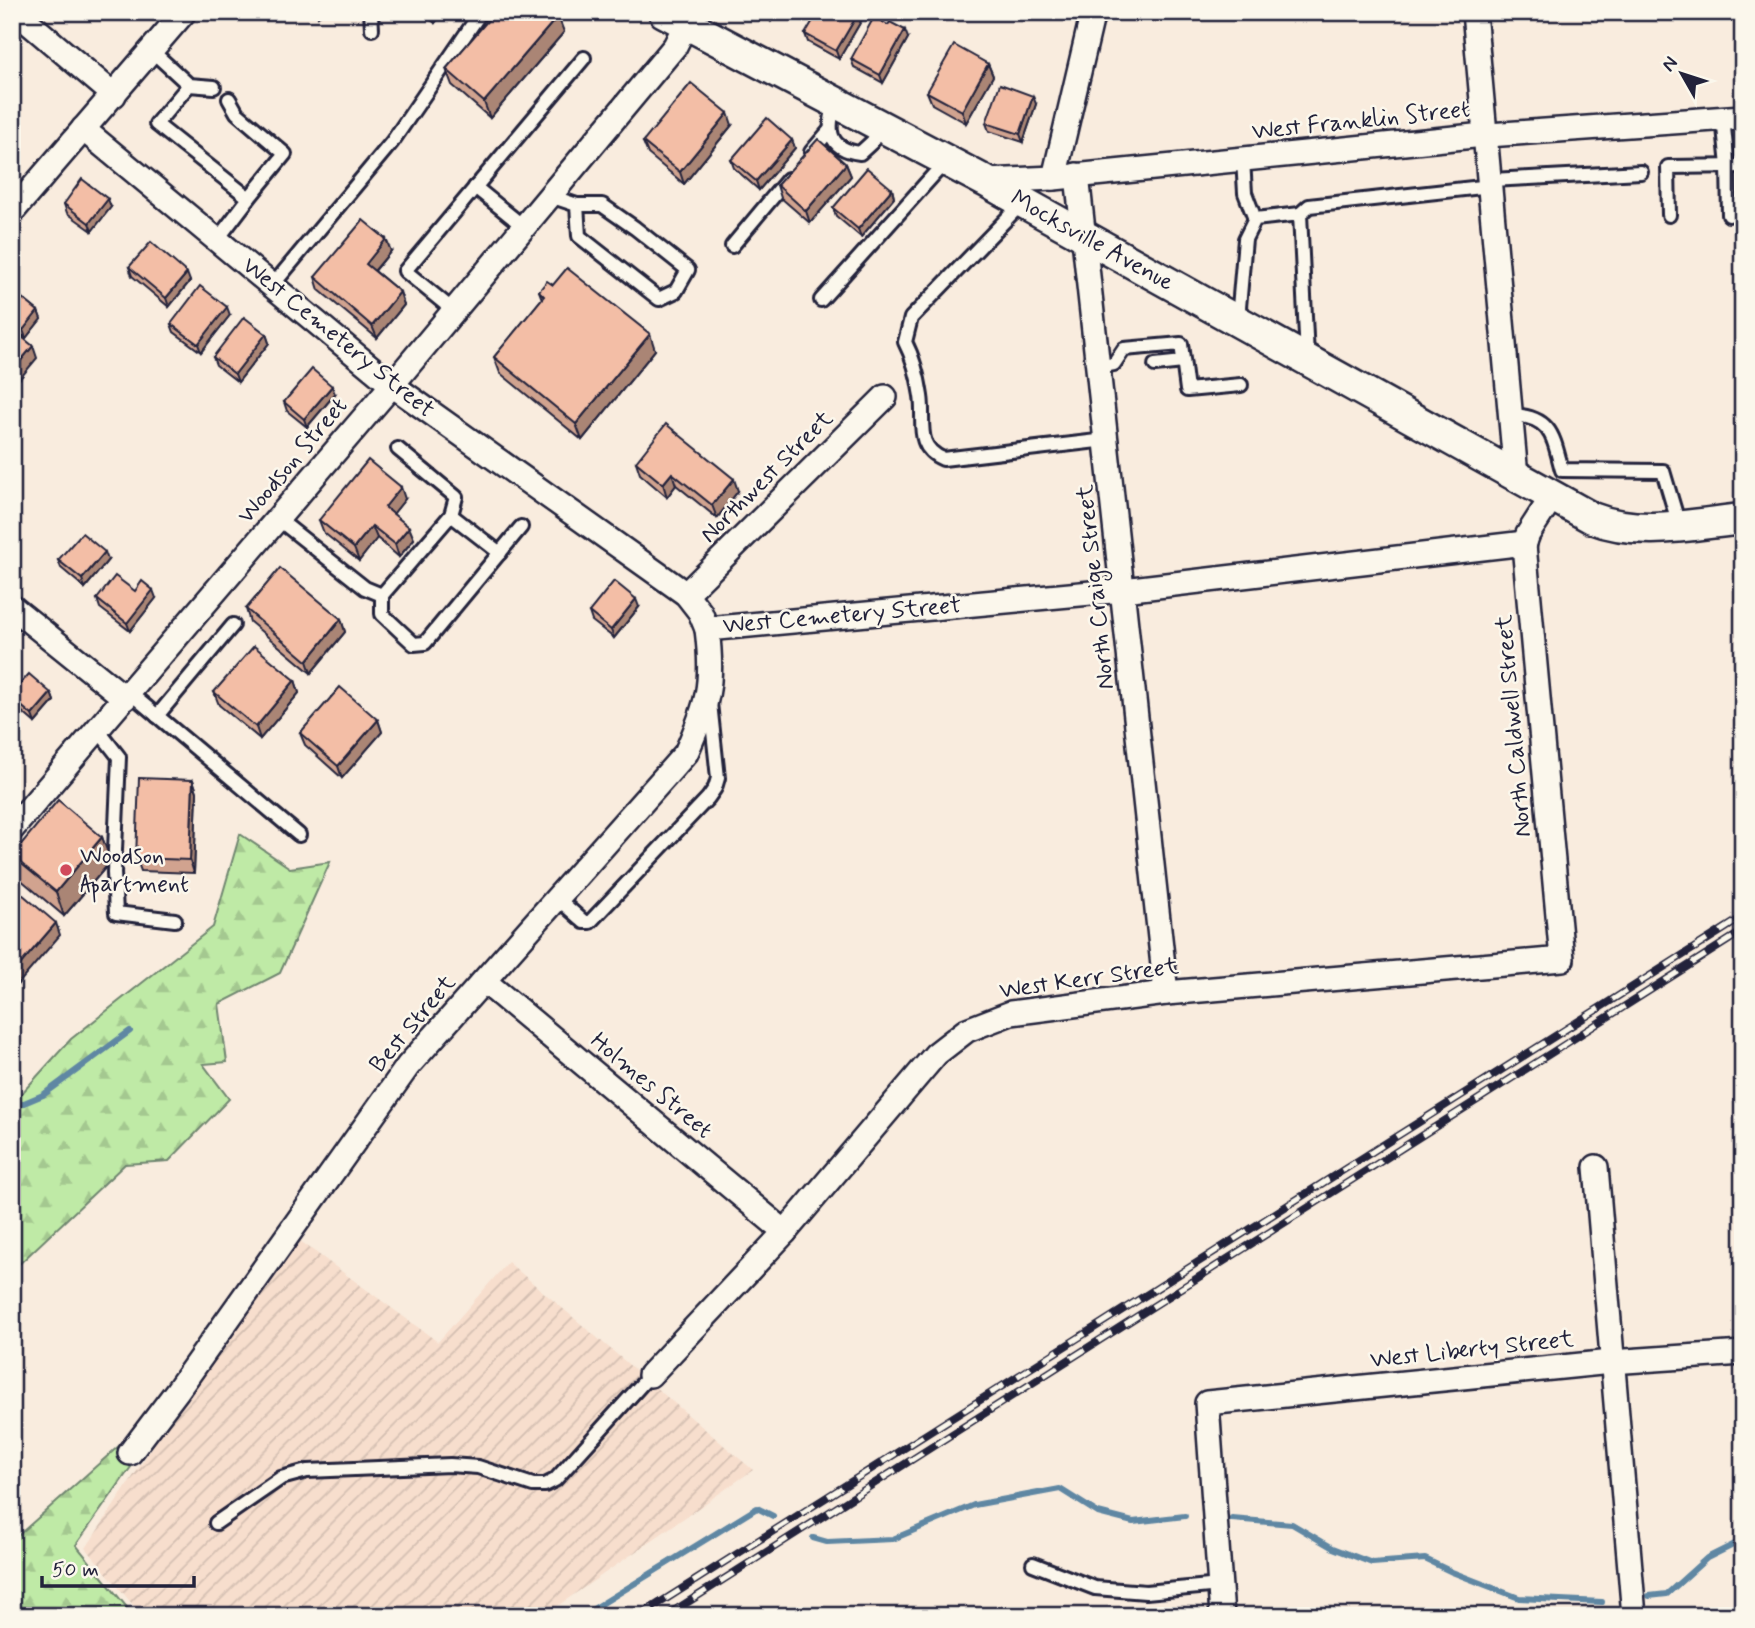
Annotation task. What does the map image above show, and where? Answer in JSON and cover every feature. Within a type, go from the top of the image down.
[{"type":"street","points":[[16,12],[114,95]]},
{"type":"street","points":[[12,212],[184,12]]},
{"type":"street","points":[[1054,177],[1093,12]]},
{"type":"street","points":[[1474,12],[1516,476],[1557,483],[1584,514],[1611,524],[1648,528],[1743,519]]},
{"type":"street","name":"Mocksville Avenue","points":[[679,16],[832,117],[881,127],[947,161],[1516,476]]},
{"type":"street","name":"Woodson Street","points":[[12,829],[392,385],[675,46],[679,16]]},
{"type":"street","name":"West Franklin Street","points":[[985,181],[1077,175],[1487,135],[1733,118]]},
{"type":"street","name":"West Cemetery Street","points":[[83,129],[392,385],[686,594],[700,612],[707,629],[1123,590],[1524,542]]},
{"type":"street","name":"North Craige Street","points":[[1077,175],[1083,237],[1113,366],[1106,440],[1166,993]]},
{"type":"street","name":"Northwest Street","points":[[686,594],[885,397]]},
{"type":"street","points":[[1524,542],[1557,483]]},
{"type":"street","name":"North Caldwell Street","points":[[1524,542],[1562,959]]},
{"type":"street","points":[[12,607],[127,695]]},
{"type":"street","name":"Best Street","points":[[130,1453],[408,1066],[686,753],[709,696],[711,665],[707,629]]},
{"type":"street","name":"West Kerr Street","points":[[650,1375],[785,1232],[936,1054],[967,1030],[1012,1013],[1166,993],[1562,959]]},
{"type":"street","name":"Holmes Street","points":[[484,981],[785,1232]]},
{"type":"street","points":[[1596,1167],[1634,1616]]},
{"type":"street","name":"West Liberty Street","points":[[1220,1585],[1206,1403],[1611,1362],[1743,1353]]},
{"type":"street","points":[[1220,1585],[1222,1616]]},
{"type":"lane","points":[[371,12],[372,29]]},
{"type":"lane","points":[[272,286],[392,142],[481,12]]},
{"type":"lane","points":[[152,51],[189,85],[215,87]]},
{"type":"lane","points":[[454,311],[405,271],[584,58]]},
{"type":"lane","points":[[189,85],[156,124],[249,198]]},
{"type":"lane","points":[[216,240],[285,154],[237,113],[229,99]]},
{"type":"lane","points":[[803,162],[832,117]]},
{"type":"lane","points":[[1729,215],[1728,166],[1733,118]]},
{"type":"lane","points":[[1238,323],[1245,239],[1255,219],[1245,193],[1243,159]]},
{"type":"lane","points":[[821,300],[947,161]]},
{"type":"lane","points":[[1669,215],[1668,167],[1743,166]]},
{"type":"lane","points":[[1255,219],[1300,214],[1309,206],[1491,183],[1641,172]]},
{"type":"lane","points":[[732,246],[794,173]]},
{"type":"lane","points":[[475,187],[524,227]]},
{"type":"lane","points":[[550,196],[577,205],[601,205],[678,262],[688,270],[676,291],[659,299],[579,236],[577,205]]},
{"type":"lane","points":[[1022,203],[911,318],[905,342],[914,360],[922,398],[922,436],[932,454],[943,459],[1106,440]]},
{"type":"lane","points":[[1300,214],[1307,361]]},
{"type":"lane","points":[[1113,366],[1124,349],[1181,344],[1187,390],[1241,385]]},
{"type":"lane","points":[[1155,365],[1183,362]]},
{"type":"lane","points":[[1512,415],[1530,416],[1550,430],[1557,483],[1663,471],[1679,525]]},
{"type":"lane","points":[[398,449],[456,497],[451,515],[382,595],[383,614],[414,644],[425,643],[521,527]]},
{"type":"lane","points":[[451,515],[500,552]]},
{"type":"lane","points":[[278,519],[365,589],[382,595]]},
{"type":"lane","points":[[157,716],[233,625]]},
{"type":"lane","points":[[557,898],[584,922],[590,922],[715,788],[718,778],[709,688]]},
{"type":"lane","points":[[127,695],[157,716],[299,835]]},
{"type":"lane","points":[[97,730],[119,757],[114,873],[116,913],[175,920]]},
{"type":"lane","points":[[216,1522],[282,1478],[307,1472],[450,1465],[478,1467],[533,1485],[545,1485],[555,1480],[650,1375]]},
{"type":"lane","points":[[1033,1564],[1095,1588],[1118,1591],[1146,1592],[1220,1585]]},
{"type":"shaded area","points":[[292,1235],[438,1342],[508,1262],[753,1470],[543,1616],[142,1616],[86,1548]]},
{"type":"green space","points":[[240,834],[290,868],[330,862],[280,973],[219,1004],[227,1062],[203,1064],[229,1099],[169,1161],[125,1164],[12,1271],[12,1104],[71,1039],[213,927]]},
{"type":"green space","points":[[121,1444],[138,1457],[76,1545],[134,1616],[12,1616],[12,1541]]},
{"type":"building","points":[[495,12],[554,12],[558,16],[484,102],[446,69]]},
{"type":"building","points":[[818,12],[859,12],[836,51],[805,34]]},
{"type":"building","points":[[874,17],[905,30],[880,75],[851,59]]},
{"type":"building","points":[[954,45],[988,64],[962,111],[927,92]]},
{"type":"building","points":[[691,83],[728,113],[680,172],[643,142]]},
{"type":"building","points":[[1000,84],[1033,96],[1020,134],[986,123]]},
{"type":"building","points":[[767,118],[792,140],[756,181],[731,160]]},
{"type":"building","points":[[818,139],[846,164],[806,211],[777,185]]},
{"type":"building","points":[[867,168],[892,189],[858,229],[833,208]]},
{"type":"building","points":[[82,179],[108,199],[89,223],[64,204]]},
{"type":"building","points":[[363,220],[386,239],[366,264],[400,292],[372,326],[315,277]]},
{"type":"building","points":[[151,242],[187,273],[166,298],[129,267]]},
{"type":"building","points":[[567,268],[650,334],[576,424],[494,357],[544,296],[539,291],[547,281],[553,285]]},
{"type":"building","points":[[200,286],[227,307],[198,344],[171,324]]},
{"type":"building","points":[[12,290],[38,311],[23,330],[12,321]]},
{"type":"building","points":[[244,317],[266,334],[235,374],[213,357]]},
{"type":"building","points":[[12,329],[33,346],[12,371]]},
{"type":"building","points":[[312,369],[332,386],[304,419],[284,402]]},
{"type":"building","points":[[666,424],[734,479],[712,505],[672,473],[663,484],[636,462]]},
{"type":"building","points":[[368,460],[401,487],[385,507],[409,527],[395,544],[372,526],[354,548],[319,520]]},
{"type":"building","points":[[82,533],[105,552],[82,579],[58,560]]},
{"type":"building","points":[[280,568],[341,619],[307,661],[246,609]]},
{"type":"building","points":[[115,576],[135,591],[142,581],[153,590],[127,623],[97,599]]},
{"type":"building","points":[[614,581],[636,599],[611,630],[589,612]]},
{"type":"building","points":[[254,646],[295,680],[256,727],[214,692]]},
{"type":"building","points":[[29,674],[51,693],[32,715],[12,698],[12,693]]},
{"type":"building","points":[[340,687],[378,720],[338,766],[300,733]]},
{"type":"building","points":[[139,778],[193,780],[190,860],[136,858]]},
{"type":"building","points":[[58,800],[102,837],[56,892],[12,855]]},
{"type":"building","points":[[15,888],[56,923],[12,974],[12,891]]},
{"type":"waterway","points":[[12,1108],[43,1095],[130,1031]]},
{"type":"waterway","points":[[813,1538],[827,1542],[893,1539],[974,1505],[1060,1489],[1098,1513],[1133,1522],[1185,1516]]},
{"type":"waterway","points":[[582,1616],[757,1508],[773,1516]]},
{"type":"waterway","points":[[1232,1519],[1292,1524],[1333,1548],[1372,1563],[1425,1559],[1519,1598],[1602,1602]]},
{"type":"waterway","points":[[1649,1596],[1667,1594],[1707,1558],[1743,1540]]},
{"type":"railway","points":[[639,1616],[1743,917]]},
{"type":"railway","points":[[666,1616],[1743,931]]},
{"type":"place","name":"Woodson Apartment","points":[[66,870]]}]
